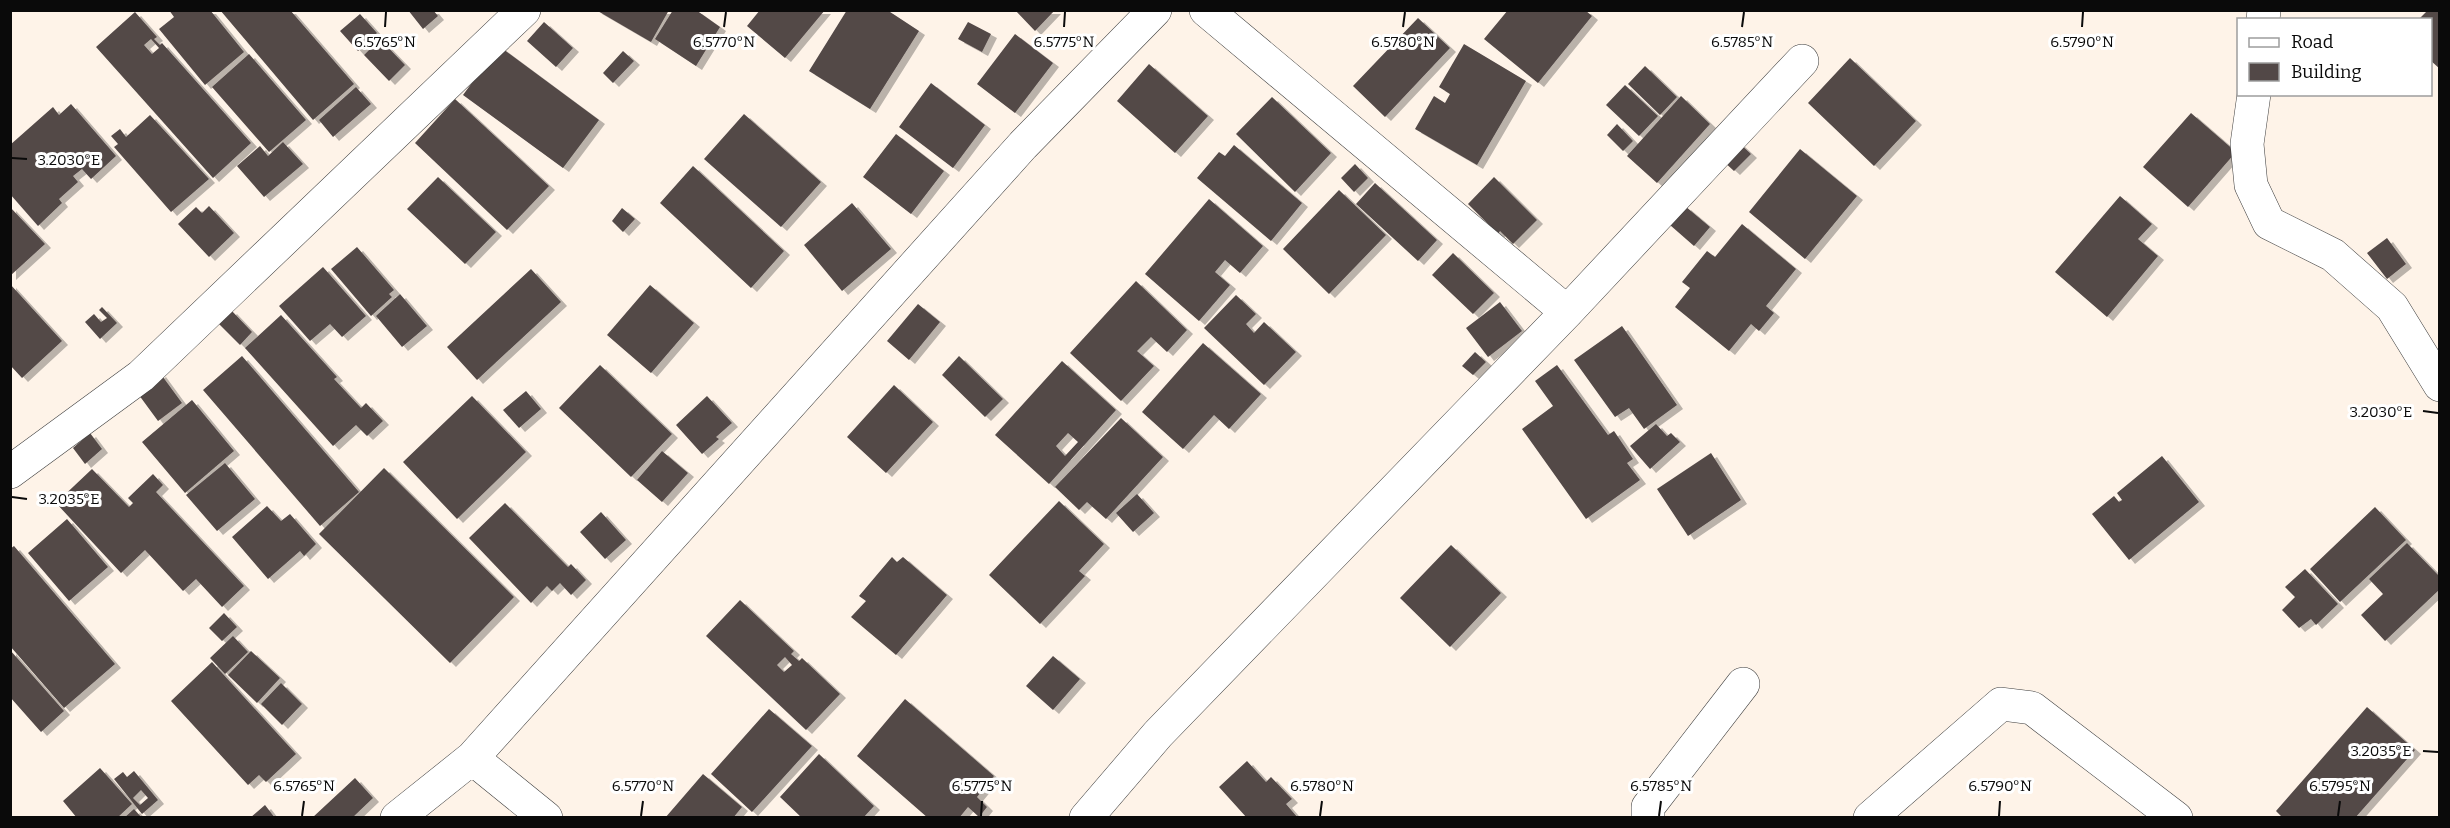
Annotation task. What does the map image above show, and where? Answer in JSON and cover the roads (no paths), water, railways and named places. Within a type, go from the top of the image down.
[{"type":"street","points":[[10,472],[141,376],[524,10]]},
{"type":"street","points":[[397,818],[472,758],[1007,163],[1155,10]]},
{"type":"street","points":[[1206,10],[1567,312]]},
{"type":"street","points":[[1086,818],[1158,734],[1567,312],[1802,61]]},
{"type":"street","points":[[2254,96],[2247,144],[2251,186],[2269,223],[2333,255],[2392,307],[2439,385]]},
{"type":"street","points":[[1648,818],[1648,807],[1743,684]]},
{"type":"street","points":[[1870,818],[2001,704],[2032,708],[2176,818]]},
{"type":"street","points":[[472,758],[546,818]]}]
